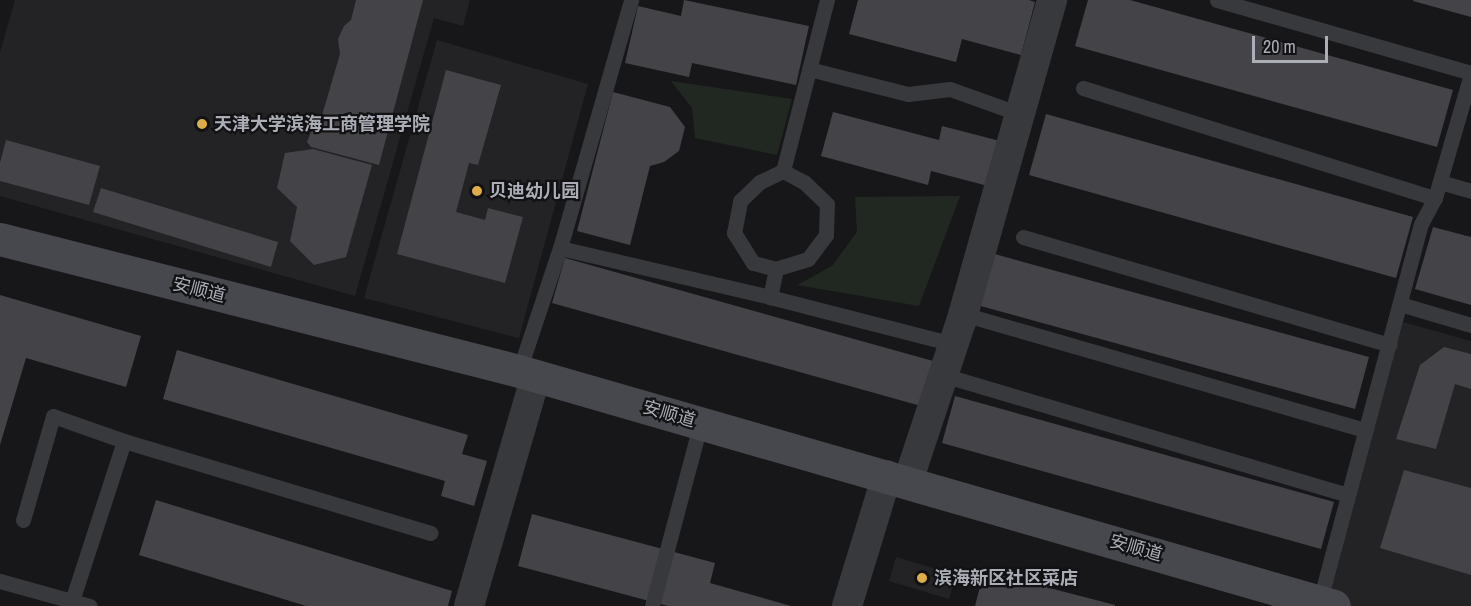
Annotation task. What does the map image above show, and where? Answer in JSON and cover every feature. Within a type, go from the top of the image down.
[{"type":"street","points":[[847,606],[898,478],[944,375],[1052,0]]},
{"type":"street","name":"安顺道","points":[[0,239],[528,374],[898,478],[1324,605]]},
{"type":"street","points":[[469,606],[528,374]]},
{"type":"lane","points":[[528,374],[560,248],[631,0]]},
{"type":"lane","points":[[783,171],[827,0]]},
{"type":"lane","points":[[1217,0],[1471,74],[1435,198],[1421,224],[1348,495],[1324,605]]},
{"type":"lane","points":[[809,69],[908,94],[950,89],[1020,114]]},
{"type":"lane","points":[[1083,88],[1435,198]]},
{"type":"lane","points":[[783,171],[804,182],[827,204],[826,235],[808,260],[776,269],[753,263],[734,232],[740,201],[760,182],[783,171]]},
{"type":"lane","points":[[1440,182],[1471,191]]},
{"type":"lane","points":[[1023,237],[1389,345]]},
{"type":"lane","points":[[560,248],[770,297],[953,344]]},
{"type":"lane","points":[[770,297],[776,269]]},
{"type":"lane","points":[[1400,304],[1471,325]]},
{"type":"lane","points":[[963,314],[1366,430]]},
{"type":"lane","points":[[944,375],[1348,495]]},
{"type":"lane","points":[[23,520],[53,416],[124,441],[430,533]]},
{"type":"lane","points":[[652,606],[701,422]]},
{"type":"lane","points":[[72,601],[124,441]]},
{"type":"lane","points":[[0,581],[90,606]]},
{"type":"shaded area","name":"天津大学滨海工商管理学院","points":[[15,0],[470,0],[463,26],[434,18],[355,296],[0,196],[0,52]]},
{"type":"shaded area","name":"贝迪幼儿园","points":[[437,40],[588,84],[519,338],[364,298]]},
{"type":"shaded area","points":[[671,81],[792,99],[777,155],[695,138],[692,108]]},
{"type":"shaded area","points":[[960,196],[919,306],[797,285],[832,266],[857,232],[855,197]]},
{"type":"shaded area","points":[[1403,322],[1471,341],[1471,606],[1322,606]]},
{"type":"shaded area","name":"滨海新区社区菜店","points":[[896,557],[956,575],[949,599],[889,581]]},
{"type":"building","points":[[356,0],[423,0],[379,165],[311,147],[307,142],[311,132],[318,129],[340,54],[338,39],[344,26],[351,20]]},
{"type":"building","points":[[684,0],[809,26],[796,85],[692,63],[689,77],[625,63],[638,6],[681,16]]},
{"type":"building","points":[[858,0],[1029,0],[1035,2],[1021,55],[962,39],[956,62],[849,34]]},
{"type":"building","points":[[1088,0],[1130,0],[1453,90],[1437,147],[1075,46]]},
{"type":"building","points":[[1471,0],[1471,17],[1413,1]]},
{"type":"building","points":[[446,70],[501,85],[478,165],[469,163],[456,212],[485,220],[488,208],[523,217],[505,283],[397,254]]},
{"type":"building","points":[[613,92],[670,107],[685,127],[679,151],[664,162],[650,166],[630,245],[577,231]]},
{"type":"building","points":[[833,112],[939,140],[942,126],[1000,141],[988,186],[931,171],[928,185],[821,156]]},
{"type":"building","points":[[1046,114],[1413,217],[1396,278],[1029,175]]},
{"type":"building","points":[[6,140],[100,166],[89,205],[0,181],[0,163]]},
{"type":"building","points":[[313,149],[372,165],[346,257],[314,265],[290,241],[297,207],[277,188],[285,153]]},
{"type":"building","points":[[101,188],[278,242],[271,267],[93,212]]},
{"type":"building","points":[[1433,227],[1471,237],[1471,305],[1415,289]]},
{"type":"building","points":[[991,253],[1369,357],[1355,409],[977,305]]},
{"type":"building","points":[[565,258],[933,361],[921,406],[552,303]]},
{"type":"building","points":[[0,295],[141,336],[126,387],[26,358],[0,445]]},
{"type":"building","points":[[1444,347],[1471,354],[1471,389],[1455,384],[1436,449],[1396,439],[1420,365]]},
{"type":"building","points":[[177,350],[468,435],[462,454],[487,461],[474,506],[441,496],[445,481],[163,399]]},
{"type":"building","points":[[955,396],[1334,502],[1321,549],[942,443]]},
{"type":"building","points":[[1404,470],[1471,488],[1471,575],[1380,548]]},
{"type":"building","points":[[156,500],[452,591],[448,606],[306,606],[139,555]]},
{"type":"building","points":[[532,514],[715,563],[710,583],[791,606],[668,606],[518,566]]},
{"type":"building","points":[[984,571],[1115,605],[1115,606],[975,606]]},
{"type":"place","name":"天津大学滨海工商管理学院","points":[[202,124]]},
{"type":"place","name":"贝迪幼儿园","points":[[477,191]]},
{"type":"place","name":"滨海新区社区菜店","points":[[922,578]]}]
